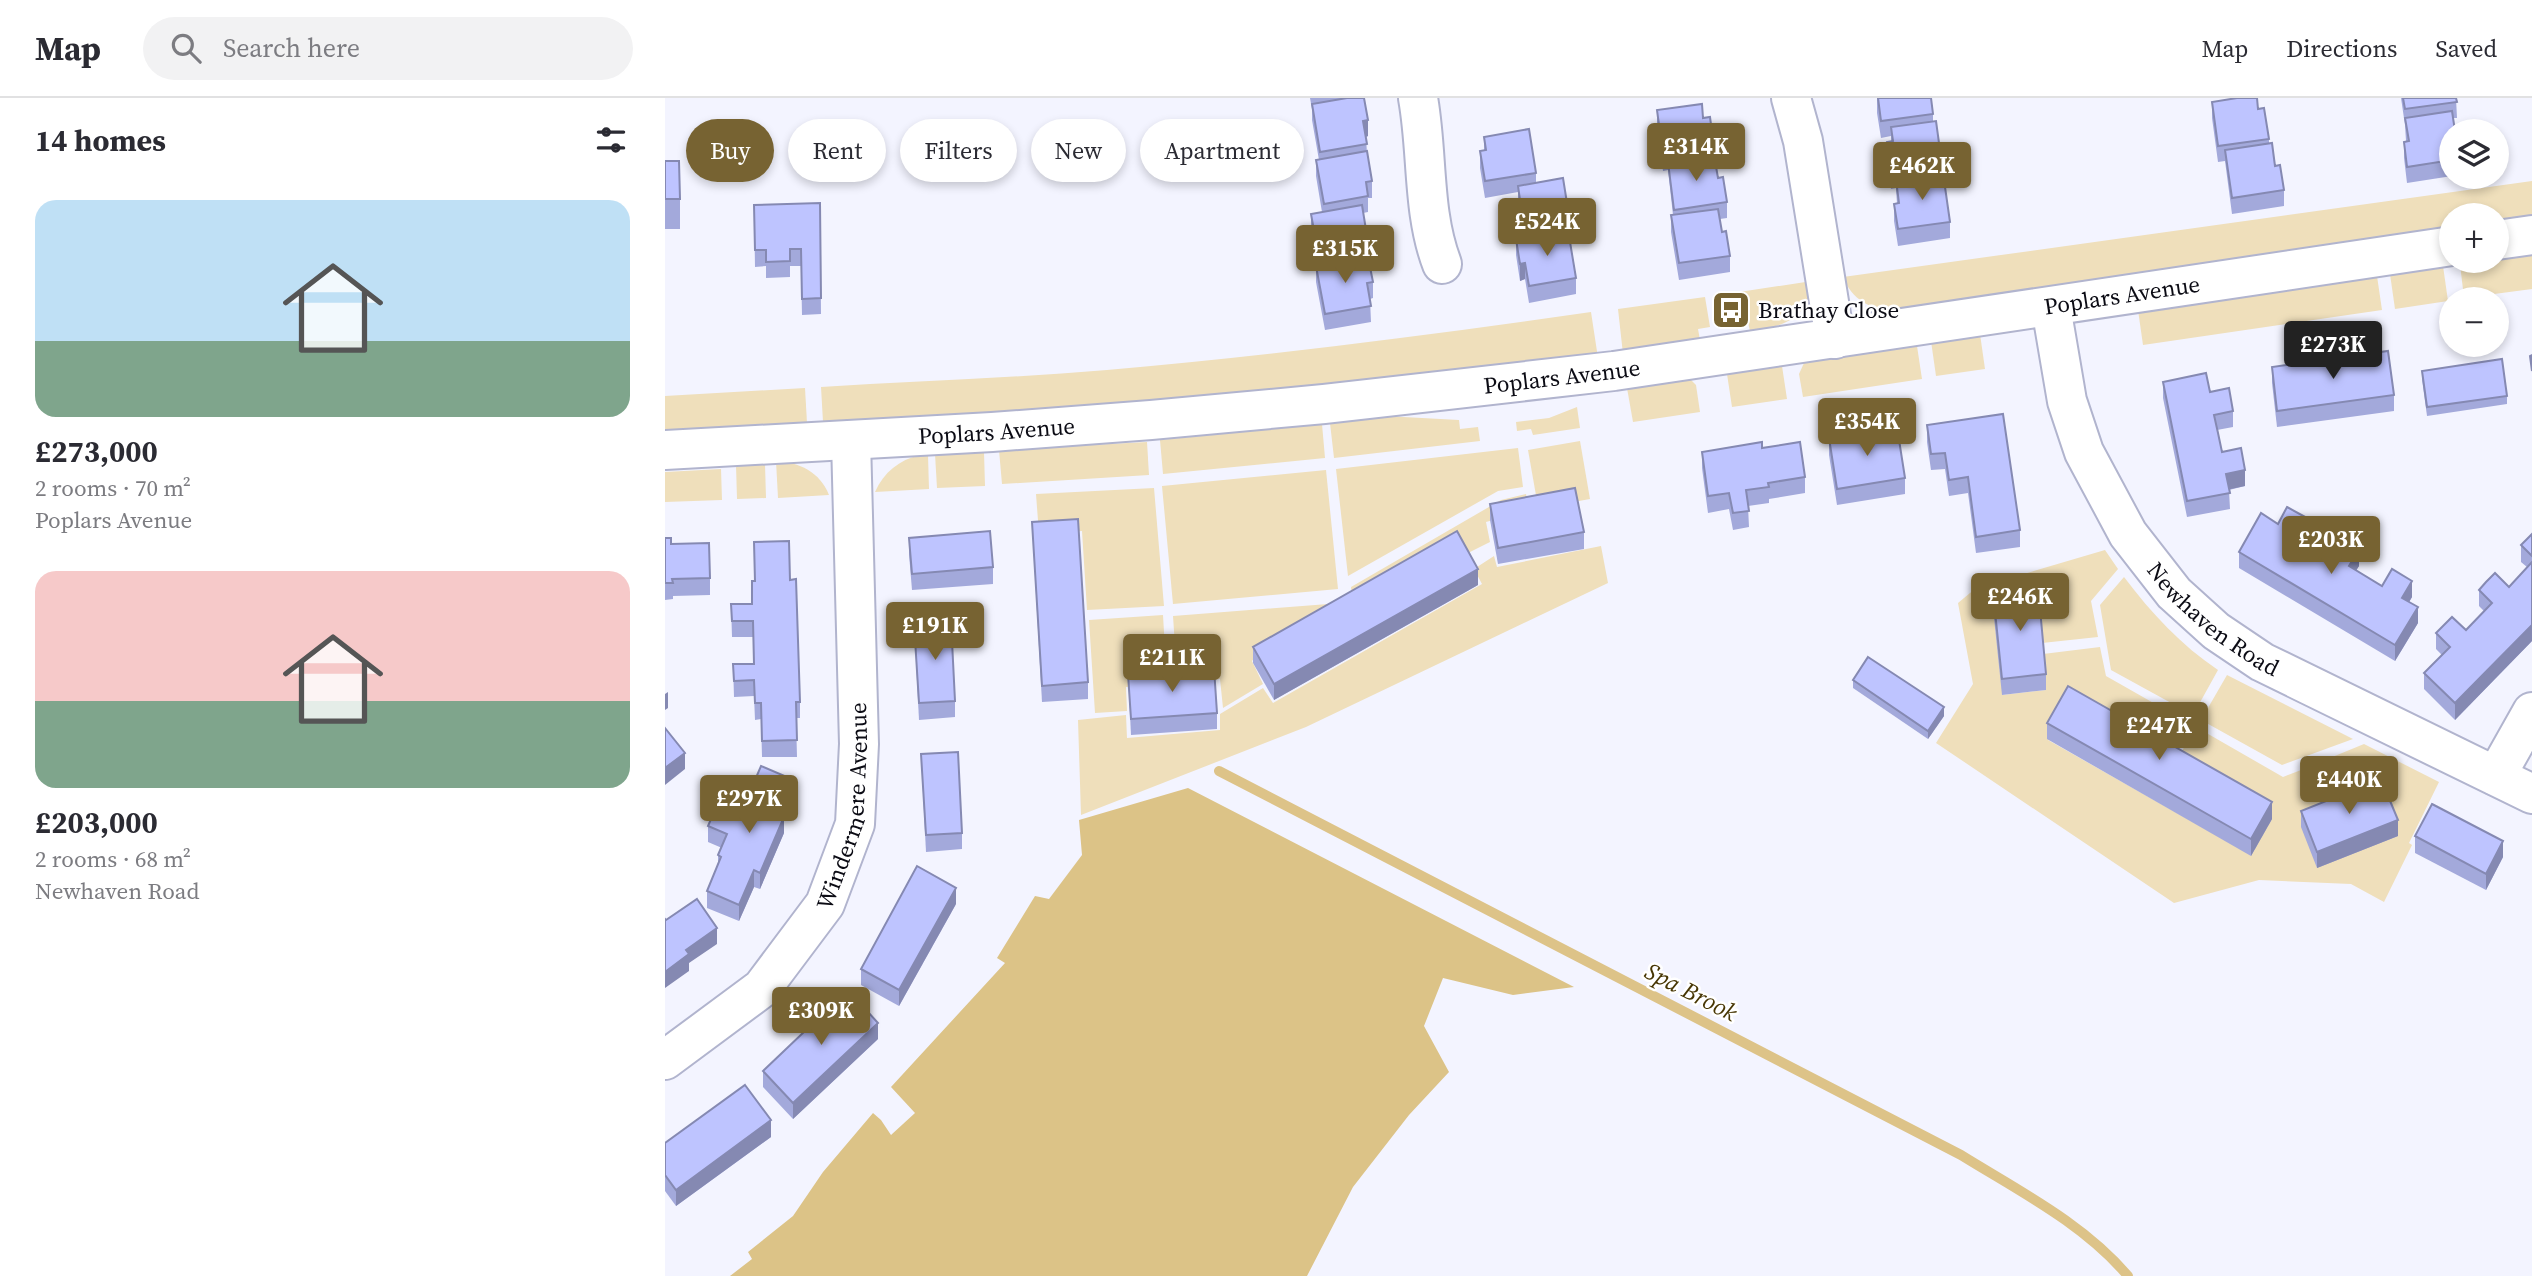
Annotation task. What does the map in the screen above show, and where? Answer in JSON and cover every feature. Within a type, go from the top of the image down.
[{"type":"street","points":[[1418,98],[1423,122],[1431,229],[1447,269]]},
{"type":"street","points":[[1791,98],[1803,141],[1835,339]]},
{"type":"street","points":[[2509,238],[2532,235]]},
{"type":"street","name":"Poplars Avenue","points":[[665,450],[1031,429],[1324,404],[1614,371],[2439,248]]},
{"type":"street","name":"Newhaven Road","points":[[2052,307],[2067,401],[2084,452],[2128,534],[2174,593],[2215,631],[2262,662],[2532,794]]},
{"type":"street","name":"Windermere Avenue","points":[[665,1060],[762,988],[825,904],[855,824],[859,744],[851,440]]},
{"type":"street","points":[[2496,776],[2532,712]]},
{"type":"shaded area","points":[[2532,181],[2532,217],[2509,220],[2509,203],[2439,203],[2439,230],[1896,310],[1871,306],[1857,298],[1843,277],[2475,189],[2509,189],[2509,184]]},
{"type":"shaded area","points":[[2532,254],[2532,289],[2509,292],[2509,287],[2463,287],[2461,273],[2509,273],[2509,257]]},
{"type":"shaded area","points":[[2439,267],[2439,273],[2444,273],[2446,287],[2439,287],[2439,302],[2395,309],[2390,274]]},
{"type":"shaded area","points":[[2377,276],[2382,310],[2143,345],[2138,310]]},
{"type":"shaded area","points":[[1812,281],[1805,305],[1799,313],[1774,327],[1750,331],[1743,300],[1714,305],[1713,296]]},
{"type":"shaded area","points":[[1705,297],[1710,327],[1698,329],[1700,340],[1623,354],[1618,309]]},
{"type":"shaded area","points":[[1591,312],[1598,358],[1109,405],[823,422],[821,387],[1107,370],[1349,344]]},
{"type":"shaded area","points":[[1980,334],[1985,369],[1936,376],[1931,341]]},
{"type":"shaded area","points":[[1917,346],[1922,379],[1803,397],[1799,374],[1804,363]]},
{"type":"shaded area","points":[[1782,366],[1787,399],[1732,407],[1727,374]]},
{"type":"shaded area","points":[[1689,378],[1696,385],[1700,412],[1633,422],[1627,388]]},
{"type":"shaded area","points":[[805,388],[807,423],[665,430],[665,396]]},
{"type":"shaded area","points":[[1577,407],[1580,428],[1533,435],[1531,429],[1517,431],[1516,422],[1549,418]]},
{"type":"shaded area","points":[[1385,416],[1459,420],[1460,429],[1478,427],[1480,441],[1334,458],[1330,423]]},
{"type":"shaded area","points":[[1322,424],[1325,458],[1163,474],[1160,440]]},
{"type":"shaded area","points":[[1580,441],[1590,499],[1551,506],[1537,501],[1528,450]]},
{"type":"shaded area","points":[[1147,442],[1149,475],[1002,484],[999,450]]},
{"type":"shaded area","points":[[1518,448],[1523,487],[1498,491],[1348,576],[1336,469]]},
{"type":"shaded area","points":[[984,452],[985,486],[937,488],[935,454]]},
{"type":"shaded area","points":[[920,455],[928,455],[929,489],[875,492],[893,468]]},
{"type":"shaded area","points":[[776,461],[808,470],[820,480],[829,495],[778,498]]},
{"type":"shaded area","points":[[765,464],[766,498],[737,499],[736,465]]},
{"type":"shaded area","points":[[721,469],[722,500],[665,502],[665,472]]},
{"type":"shaded area","points":[[1326,470],[1338,589],[1173,604],[1162,486]]},
{"type":"shaded area","points":[[1154,488],[1164,606],[1087,610],[1082,531],[1039,534],[1036,494]]},
{"type":"shaded area","points":[[1526,494],[1528,503],[1515,514],[1486,522],[1490,542],[1352,597],[1351,587],[1501,500]]},
{"type":"shaded area","points":[[1601,546],[1608,583],[1306,727],[1081,815],[1078,720],[1126,715],[1127,738],[1220,730],[1220,714],[1263,688],[1273,703],[1482,584],[1474,569],[1494,556],[1497,567]]},
{"type":"shaded area","points":[[2105,550],[2118,569],[2091,601],[2098,637],[2042,643],[2002,695],[2046,690],[2043,654],[2100,647],[2106,676],[2187,722],[2167,758],[2048,740],[2251,855],[2175,763],[2196,727],[2283,777],[2317,764],[2337,812],[2345,809],[2325,760],[2364,744],[2439,782],[2384,902],[2351,884],[2259,880],[2174,903],[1936,743],[1973,684],[1958,603],[1976,588]]},
{"type":"shaded area","points":[[2124,577],[2168,628],[2218,670],[2193,715],[2111,670],[2100,605]]},
{"type":"shaded area","points":[[1341,603],[1258,654],[1252,661],[1263,684],[1223,708],[1220,679],[1190,682],[1177,676],[1173,616]]},
{"type":"shaded area","points":[[1163,615],[1167,684],[1126,687],[1127,711],[1095,713],[1089,620]]},
{"type":"shaded area","points":[[2227,675],[2353,739],[2282,765],[2201,720]]},
{"type":"shaded area","points":[[1188,788],[1574,987],[1513,995],[1443,978],[1424,1026],[1449,1072],[1409,1115],[1353,1187],[1307,1276],[730,1276],[752,1259],[748,1252],[793,1216],[823,1172],[873,1113],[891,1135],[915,1113],[891,1087],[1005,963],[997,958],[1035,896],[1049,899],[1082,855],[1079,820]]},
{"type":"building","points":[[1364,98],[1368,120],[1363,121],[1367,144],[1320,152],[1312,104]]},
{"type":"building","points":[[1878,98],[1931,98],[1933,114],[1881,121]]},
{"type":"building","points":[[2257,98],[2258,109],[2264,108],[2269,139],[2218,146],[2212,102]]},
{"type":"building","points":[[2403,98],[2456,98],[2457,102],[2405,109]]},
{"type":"building","points":[[1702,104],[1703,118],[1710,117],[1714,147],[1663,155],[1657,110]]},
{"type":"building","points":[[2452,111],[2453,119],[2439,119],[2439,162],[2407,167],[2404,142],[2409,141],[2405,118]]},
{"type":"building","points":[[1936,121],[1942,165],[1891,172],[1887,142],[1893,141],[1891,127]]},
{"type":"building","points":[[1529,129],[1536,173],[1485,181],[1480,151],[1486,150],[1484,137]]},
{"type":"building","points":[[2272,143],[2275,166],[2280,165],[2284,190],[2232,198],[2225,150]]},
{"type":"building","points":[[1367,151],[1372,181],[1366,182],[1368,196],[1324,204],[1316,160]]},
{"type":"building","points":[[1714,155],[1718,178],[1723,177],[1727,202],[1674,210],[1668,162]]},
{"type":"building","points":[[665,161],[679,161],[680,199],[665,199]]},
{"type":"building","points":[[1943,173],[1950,222],[1898,229],[1894,204],[1899,203],[1896,180]]},
{"type":"building","points":[[1563,178],[1570,222],[1519,231],[1514,200],[1520,200],[1518,186]]},
{"type":"building","points":[[820,203],[821,298],[802,299],[801,249],[790,249],[790,261],[766,262],[766,250],[755,250],[754,205]]},
{"type":"building","points":[[1362,205],[1367,236],[1361,236],[1363,250],[1319,258],[1311,214]]},
{"type":"building","points":[[1718,209],[1722,232],[1726,231],[1730,256],[1679,263],[1671,215]]},
{"type":"building","points":[[1568,230],[1576,278],[1529,286],[1525,263],[1520,264],[1516,239]]},
{"type":"building","points":[[1368,257],[1373,282],[1367,283],[1371,306],[1325,314],[1316,266]]},
{"type":"building","points":[[2388,351],[2394,395],[2277,411],[2272,367]]},
{"type":"building","points":[[2502,359],[2507,396],[2427,407],[2422,371]]},
{"type":"building","points":[[2206,373],[2210,392],[2229,388],[2233,411],[2214,415],[2222,452],[2241,448],[2245,470],[2226,474],[2230,493],[2187,501],[2163,382]]},
{"type":"building","points":[[2003,414],[2020,530],[1976,537],[1968,477],[1949,480],[1945,453],[1931,454],[1927,425]]},
{"type":"building","points":[[1897,427],[1905,478],[1837,489],[1829,438]]},
{"type":"building","points":[[1762,442],[1762,448],[1800,442],[1805,477],[1768,483],[1769,487],[1746,490],[1749,511],[1733,513],[1729,493],[1708,496],[1702,452]]},
{"type":"building","points":[[1575,488],[1584,532],[1498,548],[1490,504]]},
{"type":"building","points":[[2287,507],[2307,518],[2297,535],[2330,554],[2340,538],[2359,550],[2349,566],[2382,586],[2392,569],[2412,581],[2402,598],[2418,607],[2395,645],[2239,552],[2261,513],[2278,524]]},
{"type":"building","points":[[1078,519],[1088,682],[1042,686],[1032,522]]},
{"type":"building","points":[[990,531],[993,567],[912,574],[909,538]]},
{"type":"building","points":[[1457,531],[1478,569],[1274,684],[1253,647]]},
{"type":"building","points":[[2532,534],[2532,556],[2521,545]]},
{"type":"building","points":[[665,538],[671,538],[671,544],[709,543],[710,578],[672,579],[673,583],[665,583]]},
{"type":"building","points":[[789,541],[790,580],[796,579],[800,702],[796,702],[797,740],[762,741],[761,703],[755,703],[754,680],[734,681],[733,664],[754,664],[753,621],[732,621],[731,604],[752,604],[752,581],[755,581],[754,542]]},
{"type":"building","points":[[2532,562],[2532,625],[2455,703],[2424,673],[2450,647],[2436,633],[2452,617],[2466,630],[2492,603],[2479,590],[2486,582],[2495,573],[2509,587]]},
{"type":"building","points":[[2038,587],[2046,674],[2002,679],[1993,592]]},
{"type":"building","points":[[951,621],[955,701],[919,703],[914,623]]},
{"type":"building","points":[[1868,657],[1944,707],[1928,731],[1853,680]]},
{"type":"building","points":[[1214,668],[1217,713],[1131,719],[1128,674]]},
{"type":"building","points":[[2068,686],[2272,802],[2251,839],[2047,723]]},
{"type":"building","points":[[665,728],[685,753],[665,768]]},
{"type":"building","points":[[958,752],[962,833],[926,835],[921,754]]},
{"type":"building","points":[[761,766],[794,780],[779,815],[784,817],[760,873],[754,870],[739,905],[707,891],[727,834],[708,826],[715,810],[734,818],[742,799],[746,801]]},
{"type":"building","points":[[2381,779],[2398,820],[2317,852],[2301,811]]},
{"type":"building","points":[[2432,804],[2503,841],[2486,874],[2415,836]]},
{"type":"building","points":[[917,866],[956,888],[899,990],[861,969]]},
{"type":"building","points":[[697,899],[717,928],[686,950],[689,954],[665,972],[665,919]]},
{"type":"building","points":[[848,990],[878,1023],[793,1103],[763,1071]]},
{"type":"building","points":[[745,1085],[771,1120],[676,1190],[665,1175],[665,1143]]},
{"type":"waterway","name":"Spa Brook","points":[[1219,771],[1961,1155],[2071,1224],[2128,1276]]},
{"type":"place","name":"Brathay Close","points":[[1731,310]]}]
